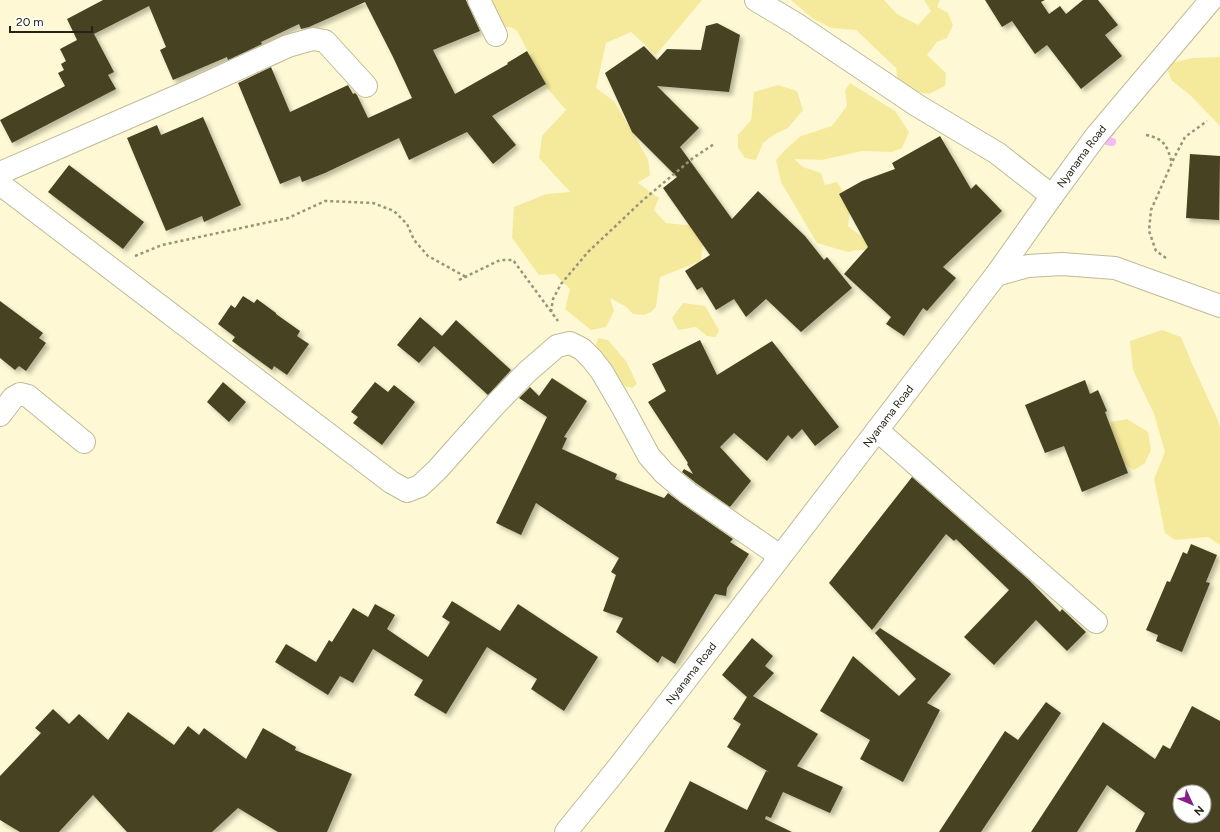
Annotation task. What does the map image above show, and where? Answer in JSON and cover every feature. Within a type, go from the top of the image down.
[{"type":"street","points":[[479,0],[496,35]]},
{"type":"street","points":[[756,0],[796,24],[918,106],[997,153],[1052,196]]},
{"type":"street","name":"Nyanama Road","points":[[566,832],[617,769],[996,274],[1096,136],[1211,0]]},
{"type":"street","points":[[0,173],[196,88],[288,46],[313,38],[325,41],[366,86]]},
{"type":"street","points":[[0,184],[391,482],[407,491],[420,486],[437,470],[493,407],[527,372],[557,346],[570,343],[582,349],[602,372],[648,456],[664,473],[688,493],[780,556]]},
{"type":"street","points":[[996,274],[1028,266],[1062,264],[1115,268],[1220,306]]},
{"type":"street","points":[[0,415],[14,398],[20,394],[28,396],[84,442]]},
{"type":"street","points":[[877,430],[1096,622]]},
{"type":"path","points":[[1167,259],[1156,251],[1149,231],[1152,210],[1185,137],[1207,121]]},
{"type":"path","points":[[1146,135],[1156,137],[1161,140],[1168,150],[1172,164]]},
{"type":"path","points":[[551,312],[553,300],[561,284],[588,252],[642,201],[694,158],[714,144]]},
{"type":"path","points":[[109,267],[162,245],[288,218],[325,201],[373,203],[394,211],[407,224],[414,240],[428,256],[466,277]]},
{"type":"path","points":[[460,280],[500,260],[513,260],[564,329],[582,349]]},
{"type":"shaded area","points":[[486,0],[702,0],[656,55],[631,32],[606,43],[596,88],[614,101],[648,159],[650,175],[638,183],[659,198],[654,210],[666,223],[696,226],[704,237],[701,261],[660,277],[656,307],[651,312],[644,315],[633,314],[625,306],[610,298],[614,311],[606,327],[591,330],[565,309],[570,289],[555,274],[539,275],[512,238],[514,207],[546,194],[570,192],[539,158],[542,136],[566,110],[547,88],[517,31],[509,27],[500,29]]},
{"type":"shaded area","points":[[791,0],[884,0],[897,14],[918,25],[931,11],[924,0],[940,0],[937,7],[948,13],[953,25],[947,38],[937,42],[927,55],[946,73],[945,86],[929,94],[913,91],[898,83],[896,68],[856,30],[831,28],[812,18]]},
{"type":"shaded area","points":[[1220,57],[1220,126],[1190,95],[1171,80],[1166,64],[1193,58]]},
{"type":"shaded area","points":[[850,83],[895,111],[909,132],[902,148],[892,152],[862,151],[822,160],[794,159],[803,167],[821,173],[825,185],[837,182],[851,203],[848,226],[874,246],[871,250],[856,250],[848,252],[817,243],[781,182],[776,160],[801,136],[832,126],[847,106],[845,90]]},
{"type":"shaded area","points":[[778,85],[797,91],[803,110],[788,128],[775,134],[763,143],[756,160],[745,158],[738,148],[738,135],[751,120],[754,92]]},
{"type":"shaded area","points":[[683,303],[705,306],[719,330],[716,337],[707,336],[696,327],[678,330],[672,318]]},
{"type":"shaded area","points":[[1162,330],[1181,337],[1220,428],[1220,545],[1208,537],[1175,540],[1165,533],[1154,479],[1165,452],[1154,414],[1133,370],[1130,341]]},
{"type":"shaded area","points":[[598,338],[608,340],[626,361],[637,384],[632,388],[624,386],[612,369],[596,345]]},
{"type":"shaded area","points":[[1127,419],[1148,432],[1151,450],[1145,463],[1134,470],[1117,459],[1111,435],[1111,422]]},
{"type":"building","points":[[103,0],[466,0],[480,31],[433,50],[455,94],[508,64],[507,63],[527,51],[546,84],[492,116],[516,145],[493,164],[467,132],[409,160],[399,138],[325,173],[302,182],[300,176],[280,184],[238,83],[271,67],[290,112],[348,85],[353,94],[355,93],[357,95],[368,118],[412,98],[365,2],[309,27],[301,29],[299,24],[228,60],[227,57],[173,80],[160,50],[166,47],[149,6],[94,34],[114,72],[108,75],[116,89],[12,143],[0,120],[65,86],[58,73],[64,70],[61,64],[66,61],[60,49],[77,40],[67,19]]},
{"type":"building","points":[[985,0],[1045,0],[1041,2],[1049,14],[1060,6],[1066,14],[1083,0],[1098,0],[1118,25],[1105,35],[1122,56],[1081,89],[1047,45],[1035,54],[1012,21],[1002,27]]},
{"type":"building","points":[[717,23],[740,35],[729,92],[657,86],[699,128],[680,147],[732,219],[758,191],[805,236],[824,260],[827,257],[852,288],[801,332],[766,299],[746,317],[734,299],[716,310],[702,287],[697,290],[685,271],[710,255],[663,188],[677,177],[632,132],[605,73],[644,46],[657,60],[667,49],[701,50],[706,26]]},
{"type":"building","points":[[203,117],[241,205],[204,222],[202,216],[166,231],[127,138],[157,125],[161,135]]},
{"type":"building","points":[[940,136],[971,189],[976,184],[1002,211],[943,267],[956,278],[927,311],[923,308],[904,336],[886,324],[891,317],[844,274],[868,247],[839,194],[862,181],[895,169],[892,163]]},
{"type":"building","points":[[1190,154],[1220,156],[1219,220],[1186,218]]},
{"type":"building","points":[[69,165],[144,222],[123,249],[48,192]]},
{"type":"building","points":[[243,296],[254,303],[257,299],[300,331],[297,336],[309,344],[287,375],[274,366],[272,370],[232,341],[235,337],[218,324],[231,305],[235,308]]},
{"type":"building","points":[[0,301],[43,333],[39,338],[46,343],[26,371],[19,366],[15,370],[0,358]]},
{"type":"building","points":[[420,317],[442,336],[456,320],[511,370],[488,395],[434,346],[419,363],[397,345]]},
{"type":"building","points":[[700,340],[717,375],[772,341],[839,427],[815,446],[802,429],[792,439],[788,435],[767,461],[734,433],[720,447],[751,481],[730,507],[682,472],[684,469],[693,474],[687,464],[688,463],[648,402],[666,391],[652,364]]},
{"type":"building","points":[[552,378],[587,401],[564,437],[567,438],[562,449],[617,474],[615,479],[664,498],[668,493],[733,539],[730,542],[749,554],[727,588],[726,596],[715,594],[675,664],[662,656],[658,663],[616,632],[623,618],[603,611],[616,575],[611,572],[619,558],[536,503],[521,535],[496,523],[547,417],[519,398],[530,387],[539,396]]},
{"type":"building","points":[[1085,380],[1090,394],[1098,390],[1107,411],[1105,412],[1128,473],[1082,492],[1064,446],[1045,453],[1025,405]]},
{"type":"building","points":[[223,382],[246,402],[229,422],[207,402]]},
{"type":"building","points":[[375,382],[388,392],[394,385],[415,402],[382,445],[353,423],[358,417],[351,412]]},
{"type":"building","points":[[912,477],[1029,580],[1060,612],[1062,609],[1086,632],[1067,651],[1036,620],[994,665],[964,637],[1009,590],[956,539],[954,541],[946,534],[872,630],[829,583]]},
{"type":"building","points":[[1191,544],[1217,555],[1206,582],[1210,583],[1182,652],[1156,641],[1158,635],[1146,630],[1167,581],[1170,582],[1183,552],[1187,554]]},
{"type":"building","points":[[452,601],[500,631],[518,604],[598,657],[564,711],[531,689],[537,679],[487,647],[446,714],[414,695],[423,680],[373,649],[353,683],[340,676],[328,695],[275,662],[286,644],[316,662],[329,640],[332,642],[353,608],[368,617],[375,604],[395,615],[387,629],[428,657],[450,622],[442,617]]},
{"type":"building","points":[[880,628],[951,674],[927,703],[940,710],[903,782],[860,759],[870,740],[820,711],[853,656],[899,696],[916,679],[875,633]]},
{"type":"building","points":[[752,638],[773,656],[765,666],[774,673],[753,696],[818,734],[797,766],[843,787],[830,813],[783,792],[771,818],[766,816],[765,819],[792,832],[664,832],[690,781],[747,810],[766,771],[769,772],[727,747],[741,724],[733,719],[747,697],[722,675]]},
{"type":"building","points":[[1046,702],[1061,713],[981,832],[939,832],[1005,731],[1018,740]]},
{"type":"building","points":[[1192,706],[1220,721],[1220,832],[1135,832],[1145,813],[1107,785],[1077,832],[1031,832],[1103,722],[1155,759],[1163,745],[1170,749]]},
{"type":"building","points":[[53,709],[69,724],[79,714],[108,740],[128,712],[174,745],[188,726],[199,735],[204,728],[246,759],[263,728],[296,747],[295,750],[352,774],[327,832],[278,832],[238,808],[212,832],[127,832],[93,795],[59,832],[20,832],[0,820],[0,776],[41,733],[35,728]]},
{"type":"waterway","points":[[1111,132],[1106,137],[1107,141],[1112,142]]}]
